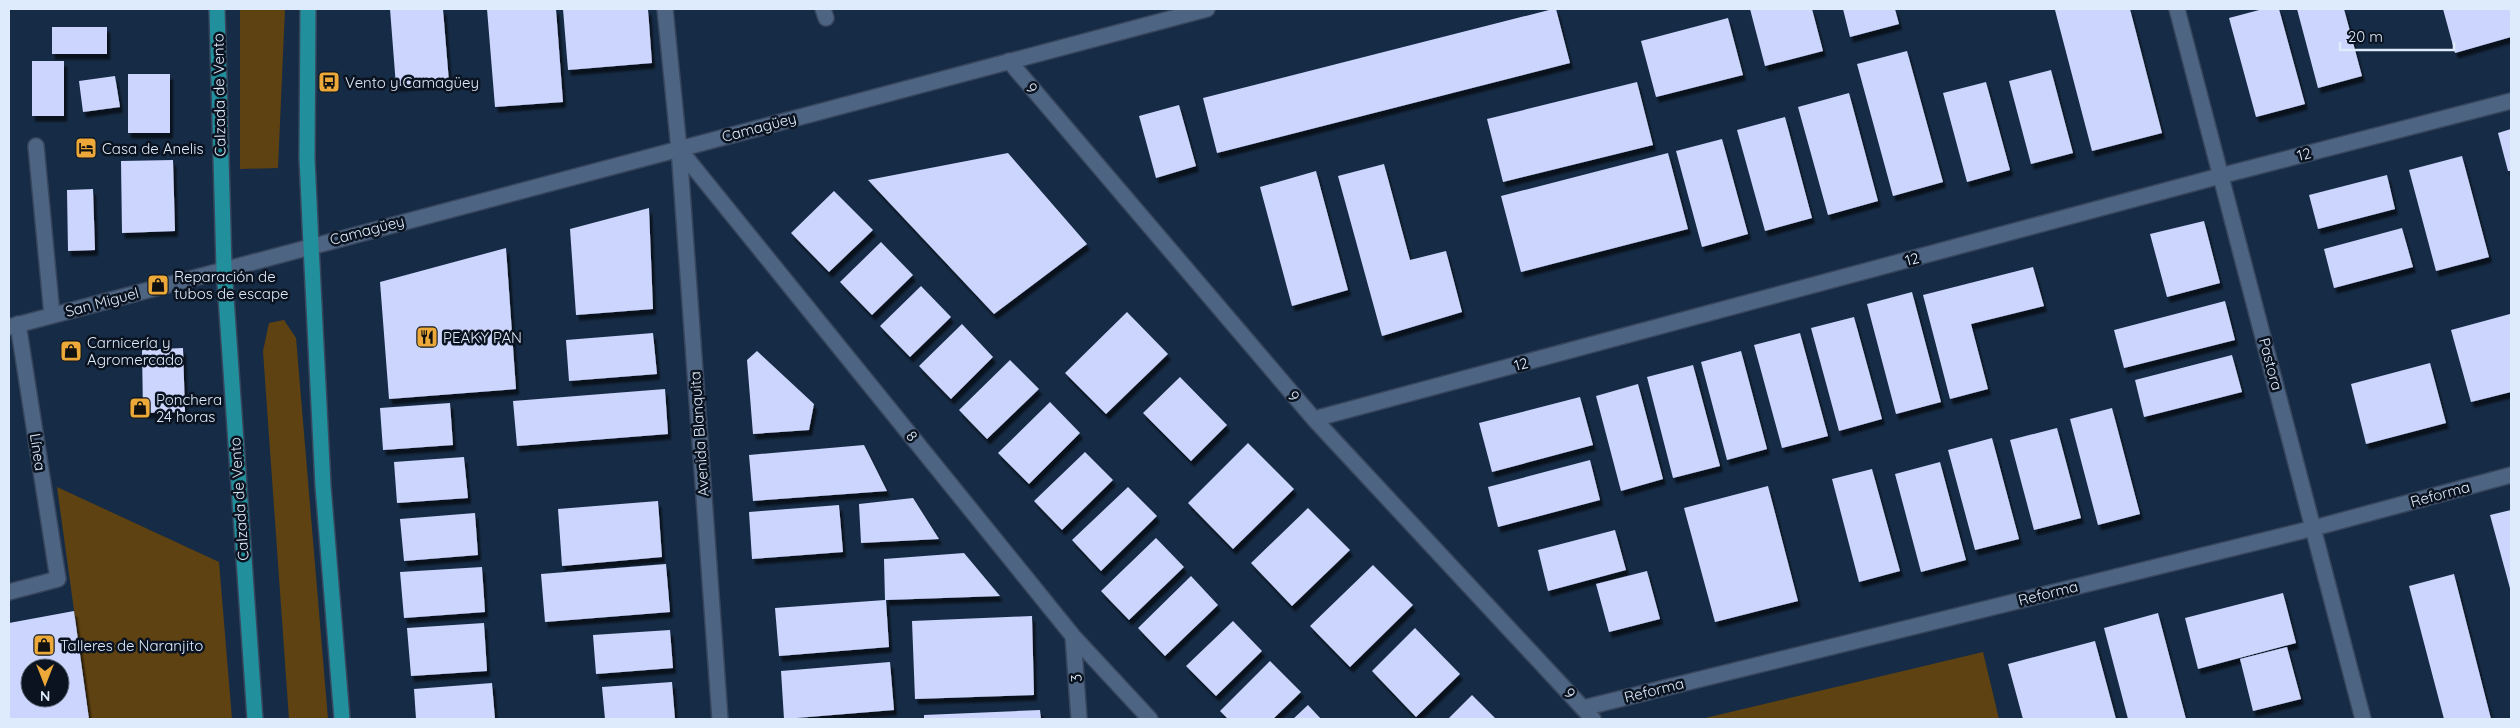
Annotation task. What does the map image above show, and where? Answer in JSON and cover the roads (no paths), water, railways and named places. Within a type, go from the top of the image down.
[{"type":"main road","name":"Calzada de Vento","points":[[217,9],[224,268],[255,719]]},
{"type":"main road","points":[[308,9],[306,158],[323,486],[342,719]]},
{"type":"street","name":"Avenida Blanquita","points":[[665,9],[679,149],[720,719]]},
{"type":"street","name":"Camagüey","points":[[311,245],[1207,9]]},
{"type":"street","name":"Pastora","points":[[2177,9],[2363,719]]},
{"type":"street","name":"9","points":[[1009,61],[1314,420],[1593,719]]},
{"type":"street","name":"12","points":[[1314,420],[2220,176],[2511,101]]},
{"type":"street","points":[[36,146],[52,315]]},
{"type":"street","name":"8","points":[[679,149],[1074,636],[1150,719]]},
{"type":"street","name":"San Miguel","points":[[14,326],[311,245]]},
{"type":"street","name":"Línea","points":[[9,592],[58,579],[14,326]]},
{"type":"street","name":"Reforma","points":[[1583,708],[2314,528],[2511,475]]},
{"type":"street","name":"3","points":[[1074,636],[1079,719]]},
{"type":"place","name":"Vento y Camagüey","points":[[329,82]]},
{"type":"place","name":"Casa de Anelis","points":[[86,148]]},
{"type":"place","name":"Reparación de tubos de escape","points":[[158,285]]},
{"type":"place","name":"PEAKY PAN","points":[[427,337]]},
{"type":"place","name":"Carnicería y Agromercado","points":[[71,351]]},
{"type":"place","name":"Ponchera 24 horas","points":[[140,408]]},
{"type":"place","name":"Talleres de Naranjito","points":[[44,645]]}]
